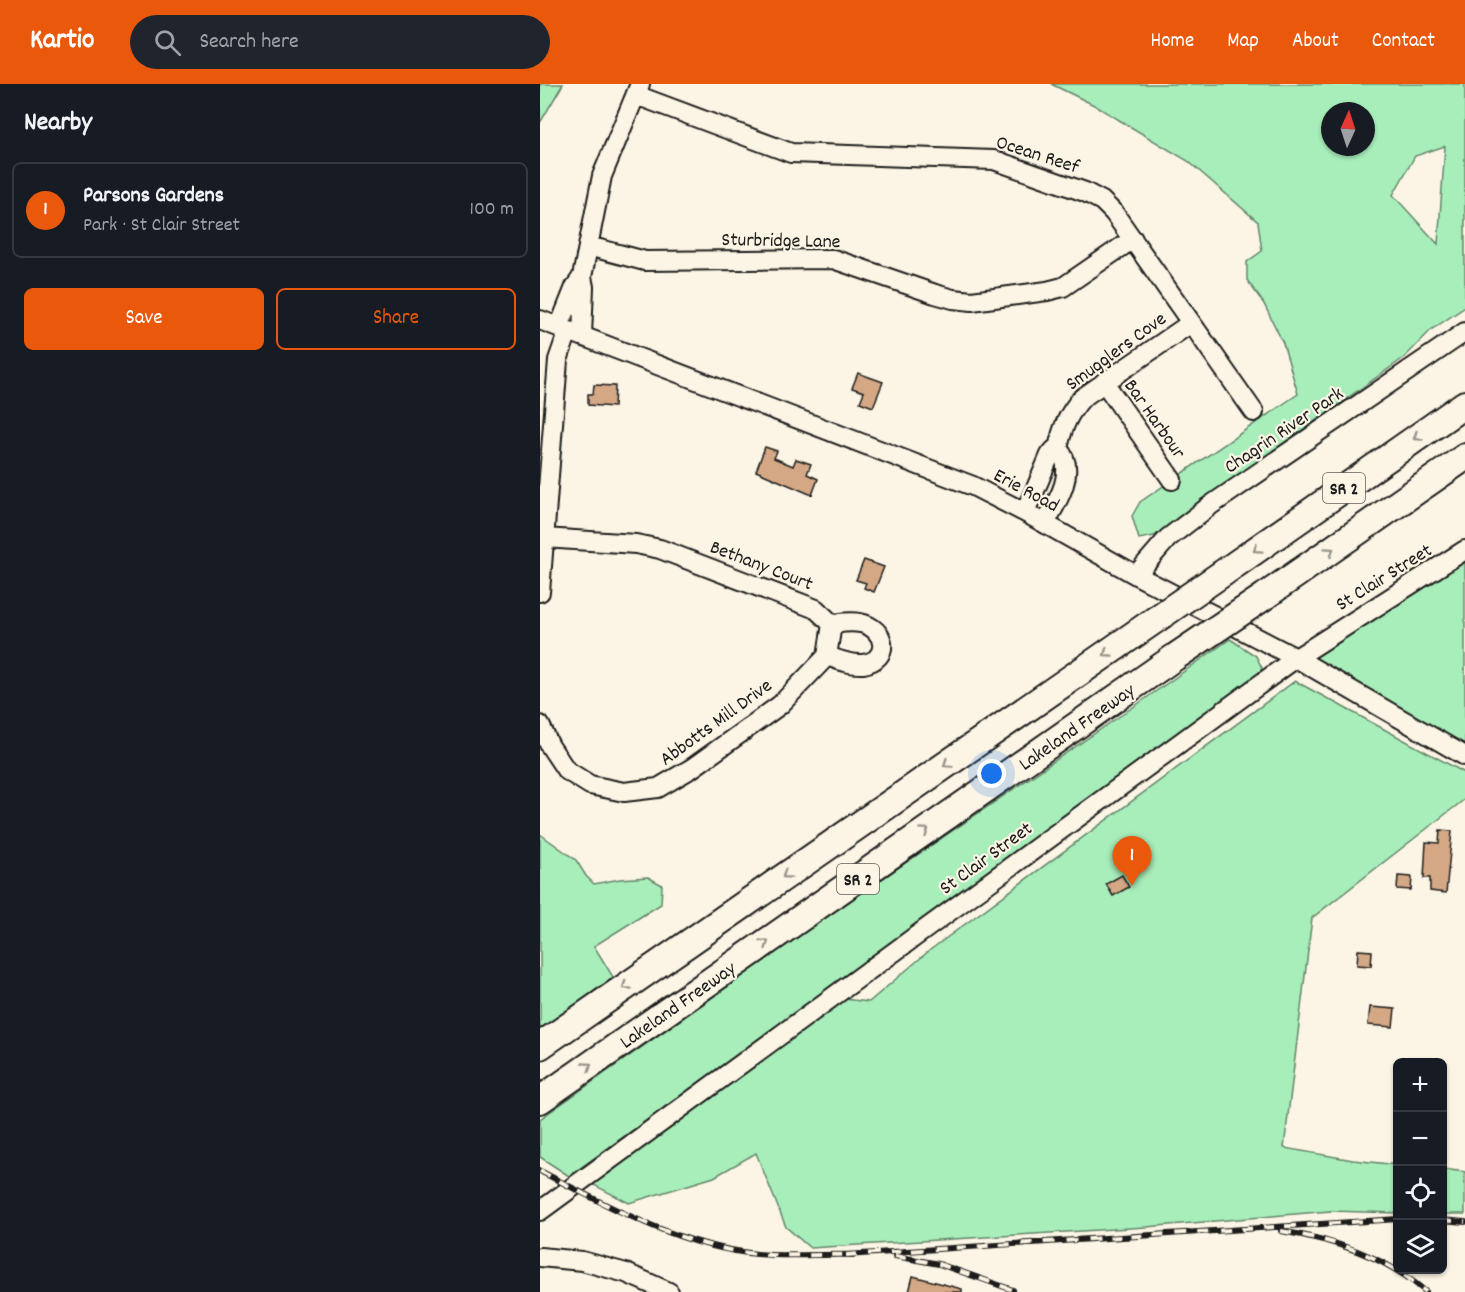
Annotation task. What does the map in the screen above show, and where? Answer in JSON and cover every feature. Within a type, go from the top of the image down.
[{"type":"highway","name":"SR 2","points":[[540,1046],[1465,404]]},
{"type":"highway","name":"Lakeland Freeway","points":[[540,1100],[1465,457]]},
{"type":"street","name":"Ocean Reef","points":[[638,89],[791,153],[979,158],[994,160],[1085,192],[1102,201],[1114,213],[1254,412]]},
{"type":"street","points":[[540,592],[558,360],[584,287],[582,277],[602,176],[638,89]]},
{"type":"street","name":"Sturbridge Lane","points":[[588,246],[645,261],[833,259],[845,261],[953,300],[972,300],[1063,287],[1133,239]]},
{"type":"street","points":[[570,331],[575,287],[582,277]]},
{"type":"street","name":"Erie Road","points":[[540,320],[973,486],[1045,523],[1136,575],[1296,658],[1465,756]]},
{"type":"street","name":"Smugglers Cove","points":[[1024,512],[1050,455],[1058,449],[1070,412],[1082,398],[1191,323]]},
{"type":"street","name":"Chagrin River Park","points":[[1136,575],[1168,538],[1211,505],[1465,332]]},
{"type":"street","name":"Bar Harbour","points":[[1104,382],[1172,480]]},
{"type":"street","points":[[1045,523],[1063,487],[1067,469],[1066,460],[1058,449]]},
{"type":"street","name":"Bethany Court","points":[[544,538],[636,544],[660,549],[816,609],[832,624]]},
{"type":"street","name":"St Clair Street","points":[[540,1211],[1296,658],[1465,550]]},
{"type":"street","points":[[858,622],[870,626],[880,634],[883,642],[880,653],[873,661],[864,664],[849,664],[826,656],[832,624],[858,622]]},
{"type":"street","name":"Abbotts Mill Drive","points":[[540,725],[550,746],[566,770],[590,785],[624,792],[658,788],[692,768],[780,705],[826,656]]},
{"type":"street","points":[[540,1257],[582,1261],[626,1273],[669,1292]]},
{"type":"green space","points":[[540,84],[563,84],[540,123]]},
{"type":"green space","points":[[1051,84],[1465,84],[1465,307],[1431,330],[1405,357],[1154,536],[1139,539],[1132,516],[1140,502],[1298,394],[1283,343],[1264,304],[1247,280],[1247,262],[1262,251],[1258,222],[1188,161],[1094,105]],"holes":[[[1445,146],[1438,244],[1393,195],[1415,156]]]},
{"type":"green space","points":[[1465,559],[1465,746],[1305,657],[1441,576]]},
{"type":"green space","points":[[1230,639],[1256,656],[1262,668],[1254,683],[569,1176],[540,1157],[540,1119],[809,929]]},
{"type":"green space","points":[[1295,681],[1465,773],[1465,799],[1312,918],[1284,1148],[1393,1165],[1393,1213],[1330,1211],[1146,1227],[810,1248],[786,1227],[756,1153],[714,1177],[629,1203],[590,1183],[844,999],[869,1002],[930,950]]},
{"type":"green space","points":[[540,834],[576,860],[594,884],[648,877],[662,885],[661,904],[594,946],[613,977],[540,1031]]},
{"type":"green space","points":[[1447,1170],[1465,1172],[1465,1214],[1447,1214]]},
{"type":"building","points":[[858,373],[883,382],[873,407],[860,402],[864,392],[852,388]]},
{"type":"building","points":[[594,385],[615,386],[614,407],[588,405],[588,394],[593,394]]},
{"type":"building","points":[[765,447],[777,451],[774,458],[793,466],[796,459],[811,464],[807,474],[818,479],[812,495],[756,471]]},
{"type":"building","points":[[864,560],[884,567],[874,592],[864,588],[866,583],[856,580]]},
{"type":"building","points":[[1440,830],[1452,831],[1446,893],[1430,891],[1430,878],[1424,878],[1426,842],[1439,843]]},
{"type":"building","points":[[1122,875],[1129,887],[1113,896],[1106,884]]},
{"type":"building","points":[[1398,876],[1412,877],[1411,890],[1397,889]]},
{"type":"building","points":[[1358,950],[1372,951],[1371,966],[1357,965]]},
{"type":"building","points":[[1370,1007],[1395,1009],[1393,1027],[1368,1025]]},
{"type":"building","points":[[913,1276],[962,1289],[962,1292],[909,1292]]},
{"type":"railway","points":[[540,1171],[618,1211],[700,1243],[757,1254],[853,1255]]},
{"type":"railway","points":[[846,1255],[1393,1219]]},
{"type":"railway","points":[[1447,1220],[1465,1222]]},
{"type":"railway","points":[[1281,1231],[1320,1239],[1358,1251],[1394,1269],[1426,1292]]},
{"type":"railway","points":[[895,1256],[939,1264],[1013,1290]]},
{"type":"place","name":"Parsons Gardens","points":[[1132,886]]}]
